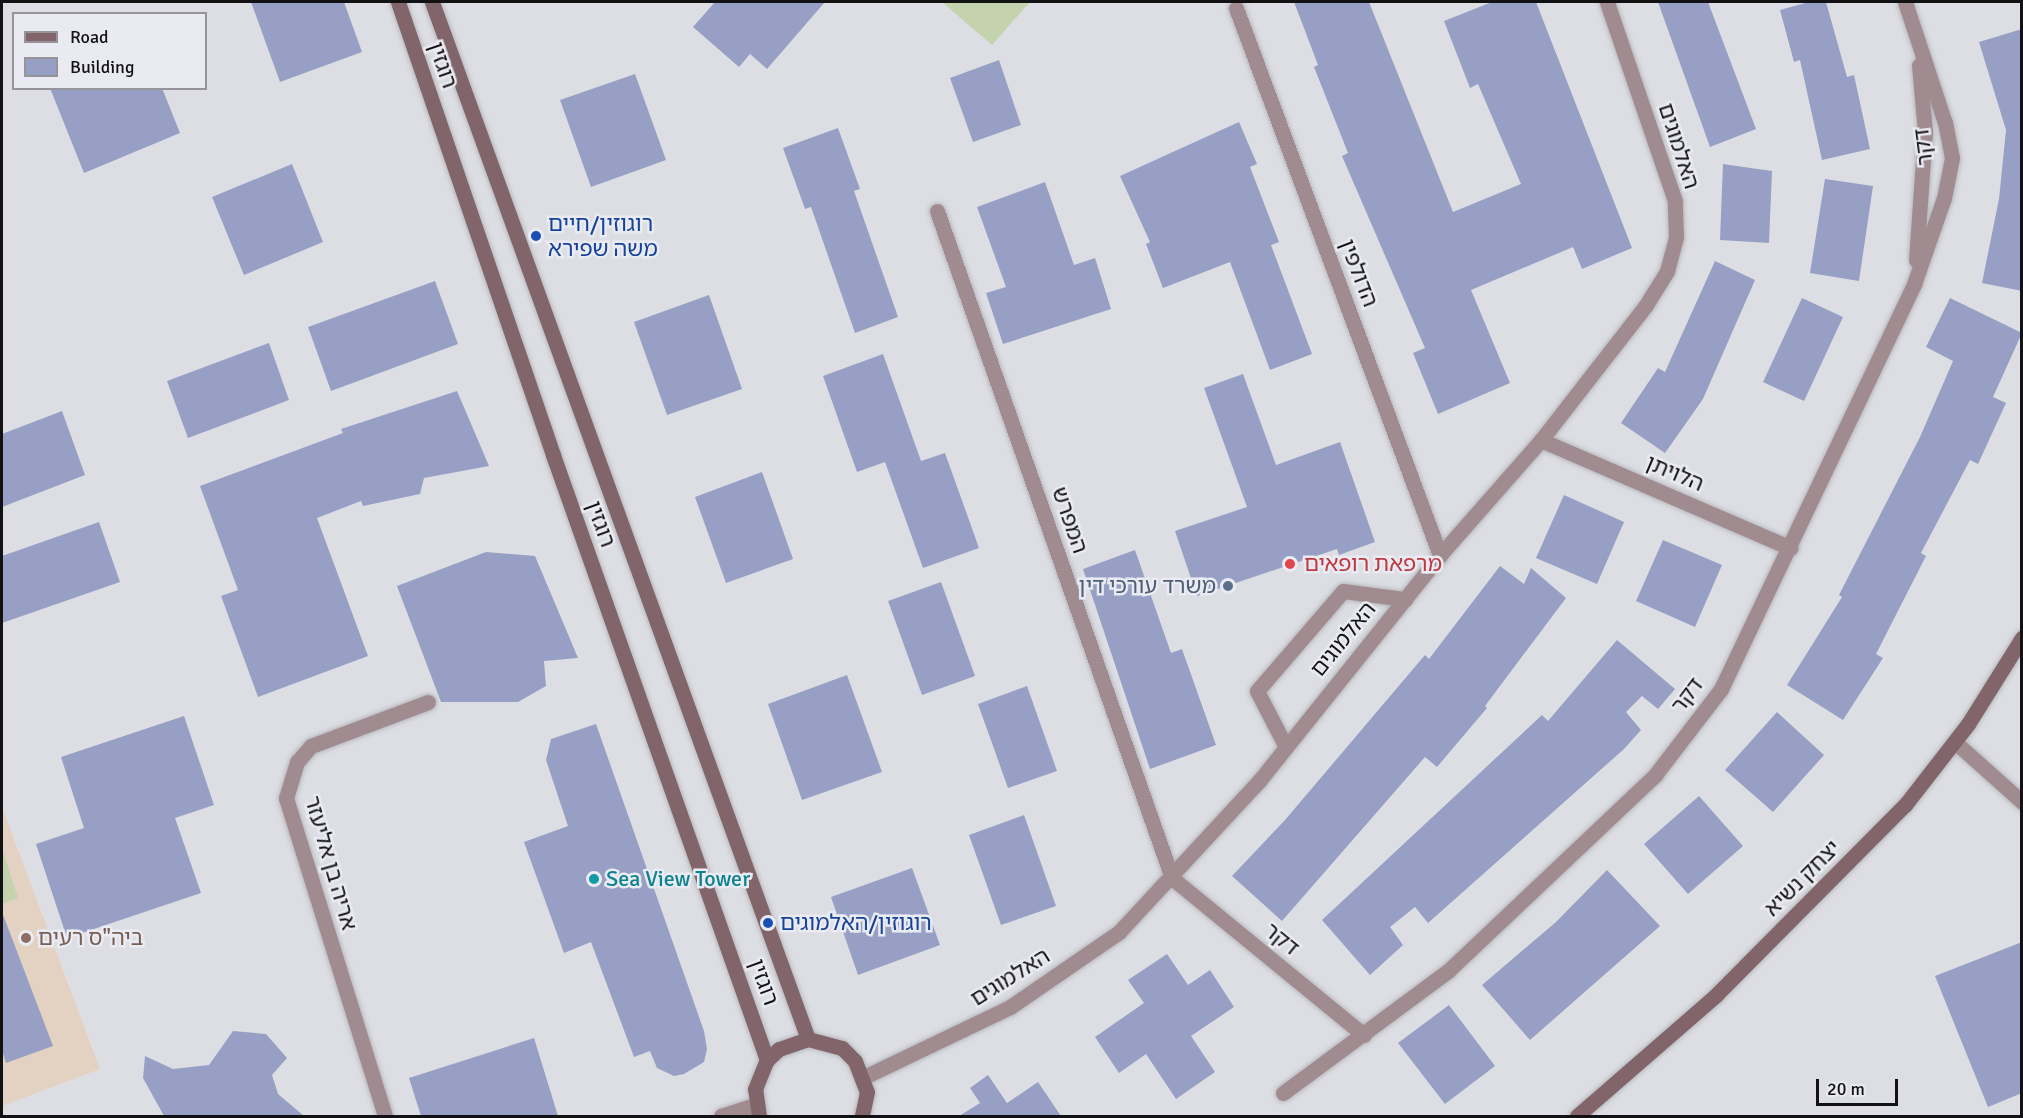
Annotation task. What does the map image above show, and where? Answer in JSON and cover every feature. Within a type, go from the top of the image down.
[{"type":"street","name":"רוגזין","points":[[398,2],[553,456],[767,1060]]},
{"type":"street","name":"רוגזין","points":[[432,2],[808,1039]]},
{"type":"street","name":"האלמוגים","points":[[864,1077],[1010,1007],[1119,932],[1172,878],[1286,747],[1440,555],[1541,440],[1646,305],[1666,271],[1677,237],[1675,201],[1607,2]]},
{"type":"street","name":"דקר","points":[[1283,1093],[1449,970],[1655,775],[1721,689],[1791,548],[1914,284],[1944,198],[1952,158],[1945,123],[1905,2]]},
{"type":"street","name":"הדולפין","points":[[1236,8],[1440,555]]},
{"type":"street","name":"דקר","points":[[1914,284],[1925,132],[1917,39]]},
{"type":"street","name":"המפרש","points":[[937,211],[1172,878]]},
{"type":"street","name":"הלויתן","points":[[1541,440],[1791,548]]},
{"type":"street","points":[[1286,747],[1257,691],[1342,591],[1405,598]]},
{"type":"street","name":"יצחק נשיא","points":[[1577,1116],[1716,995],[1905,805],[1954,742],[2022,638]]},
{"type":"street","name":"אריה בן אליעזר","points":[[385,1116],[286,798],[297,762],[311,746],[428,702]]},
{"type":"street","points":[[1954,742],[2022,802]]},
{"type":"street","name":"דקר","points":[[1172,878],[1364,1035]]},
{"type":"street","points":[[721,1116],[757,1111],[757,1081],[767,1060],[779,1049],[808,1039],[842,1048],[864,1077],[867,1092],[862,1116]]},
{"type":"shaded area","name":"ביה\"ס רעים","points":[[2,807],[100,1069],[2,1106]]},
{"type":"green space","points":[[942,2],[1030,2],[992,45]]},
{"type":"green space","points":[[2,848],[18,898],[2,904]]},
{"type":"building","points":[[251,2],[344,2],[362,52],[280,82]]},
{"type":"building","points":[[715,2],[825,2],[767,69],[750,54],[739,67],[693,27]]},
{"type":"building","points":[[1294,2],[1369,2],[1453,212],[1521,184],[1478,84],[1470,88],[1444,21],[1492,2],[1536,2],[1632,248],[1582,269],[1573,247],[1471,290],[1510,383],[1438,414],[1413,353],[1425,348],[1342,156],[1348,153],[1314,67],[1318,65]]},
{"type":"building","points":[[1658,2],[1708,2],[1756,129],[1710,147]]},
{"type":"building","points":[[1809,2],[1826,2],[1847,77],[1854,75],[1870,149],[1822,160],[1800,60],[1794,62],[1780,10]]},
{"type":"building","points":[[2022,29],[2022,291],[1982,283],[1999,199],[2006,130],[1979,42]]},
{"type":"building","points":[[999,60],[1021,125],[973,142],[950,78]]},
{"type":"building","points":[[635,74],[666,160],[591,187],[560,100]]},
{"type":"building","points":[[51,90],[163,90],[180,133],[84,173]]},
{"type":"building","points":[[1239,122],[1257,164],[1250,167],[1279,242],[1271,245],[1312,354],[1270,370],[1230,262],[1163,288],[1146,244],[1150,242],[1120,176]]},
{"type":"building","points":[[838,128],[860,189],[854,191],[898,317],[855,333],[811,207],[805,209],[783,148]]},
{"type":"building","points":[[292,164],[323,242],[244,275],[212,197]]},
{"type":"building","points":[[1723,164],[1772,171],[1769,243],[1720,240]]},
{"type":"building","points":[[1825,179],[1873,186],[1859,281],[1810,273]]},
{"type":"building","points":[[1045,182],[1074,265],[1095,258],[1111,309],[1003,344],[986,293],[1006,287],[977,207]]},
{"type":"building","points":[[1715,261],[1755,280],[1703,399],[1665,453],[1621,423],[1658,368],[1665,372]]},
{"type":"building","points":[[435,281],[458,344],[331,391],[308,327]]},
{"type":"building","points":[[709,295],[742,389],[667,415],[634,322]]},
{"type":"building","points":[[1802,298],[1843,317],[1804,401],[1763,382]]},
{"type":"building","points":[[1950,298],[2022,333],[1993,397],[2006,403],[1978,464],[1970,460],[1921,553],[1926,556],[1876,654],[1883,658],[1843,720],[1787,685],[1842,597],[1839,595],[1920,437],[1953,361],[1926,347]]},
{"type":"building","points":[[269,343],[289,400],[188,438],[167,381]]},
{"type":"building","points":[[883,354],[921,461],[945,453],[979,548],[923,568],[885,462],[857,472],[823,376]]},
{"type":"building","points":[[1243,374],[1276,465],[1340,442],[1375,542],[1339,555],[1337,549],[1197,596],[1175,531],[1247,507],[1204,388]]},
{"type":"building","points":[[457,391],[489,466],[424,478],[420,494],[363,506],[361,501],[317,518],[368,656],[258,697],[221,596],[238,590],[200,486],[343,433],[341,429]]},
{"type":"building","points":[[62,411],[85,475],[2,507],[2,434]]},
{"type":"building","points":[[762,472],[793,559],[726,583],[695,497]]},
{"type":"building","points":[[1564,495],[1624,522],[1597,584],[1536,558]]},
{"type":"building","points":[[99,522],[120,582],[2,623],[2,556]]},
{"type":"building","points":[[1663,540],[1722,565],[1695,627],[1636,601]]},
{"type":"building","points":[[1135,550],[1171,653],[1182,649],[1216,745],[1150,769],[1083,569]]},
{"type":"building","points":[[486,552],[535,556],[578,658],[544,661],[546,686],[518,702],[441,702],[397,586]]},
{"type":"building","points":[[1500,566],[1524,584],[1531,568],[1566,598],[1485,706],[1487,708],[1437,767],[1425,757],[1282,921],[1232,876],[1285,820],[1425,655],[1429,659]]},
{"type":"building","points":[[941,582],[975,676],[922,695],[888,601]]},
{"type":"building","points":[[1617,640],[1675,689],[1658,709],[1642,696],[1626,712],[1641,730],[1624,749],[1428,923],[1415,907],[1390,927],[1403,945],[1370,975],[1322,920],[1542,715],[1548,721]]},
{"type":"building","points":[[847,675],[882,772],[802,800],[768,704]]},
{"type":"building","points":[[1027,686],[1057,771],[1008,788],[978,704]]},
{"type":"building","points":[[1777,712],[1824,755],[1773,812],[1725,770]]},
{"type":"building","points":[[184,716],[214,805],[175,818],[201,893],[67,938],[36,844],[84,828],[61,757]]},
{"type":"building","points":[[596,724],[704,1031],[707,1049],[704,1062],[684,1074],[674,1076],[657,1068],[650,1051],[634,1057],[591,942],[564,953],[524,842],[568,826],[546,760],[551,739]]},
{"type":"building","points":[[1699,796],[1743,846],[1688,894],[1644,844]]},
{"type":"building","points":[[1024,815],[1056,906],[1001,925],[969,835]]},
{"type":"building","points":[[912,868],[940,945],[858,975],[831,897]]},
{"type":"building","points":[[1607,870],[1660,926],[1530,1040],[1482,985],[1556,922]]},
{"type":"building","points":[[2,912],[53,1046],[6,1063],[2,1050]]},
{"type":"building","points":[[2022,942],[2022,1093],[1988,1107],[1935,976]]},
{"type":"building","points":[[1167,954],[1188,985],[1210,970],[1234,1007],[1191,1036],[1215,1072],[1176,1099],[1146,1054],[1119,1073],[1095,1037],[1144,1003],[1128,980]]},
{"type":"building","points":[[1449,1005],[1495,1066],[1445,1104],[1398,1043]]},
{"type":"building","points":[[233,1031],[266,1034],[287,1058],[272,1075],[278,1094],[304,1116],[164,1116],[143,1078],[145,1056],[173,1069],[209,1065]]},
{"type":"building","points":[[534,1038],[558,1116],[421,1116],[409,1078]]},
{"type":"building","points":[[988,1075],[1007,1103],[1038,1082],[1061,1116],[959,1116],[980,1103],[970,1088]]},
{"type":"place","name":"רוגוזין/חיים משה שפירא","points":[[536,236]]},
{"type":"place","name":"מרפאת רופאים","points":[[1290,564]]},
{"type":"place","name":"משרד עורכי דין","points":[[1228,586]]},
{"type":"place","name":"Sea View Tower","points":[[594,879]]},
{"type":"place","name":"רוגוזין/האלמוגים","points":[[768,923]]},
{"type":"place","name":"ביה\"ס רעים","points":[[26,938]]}]
